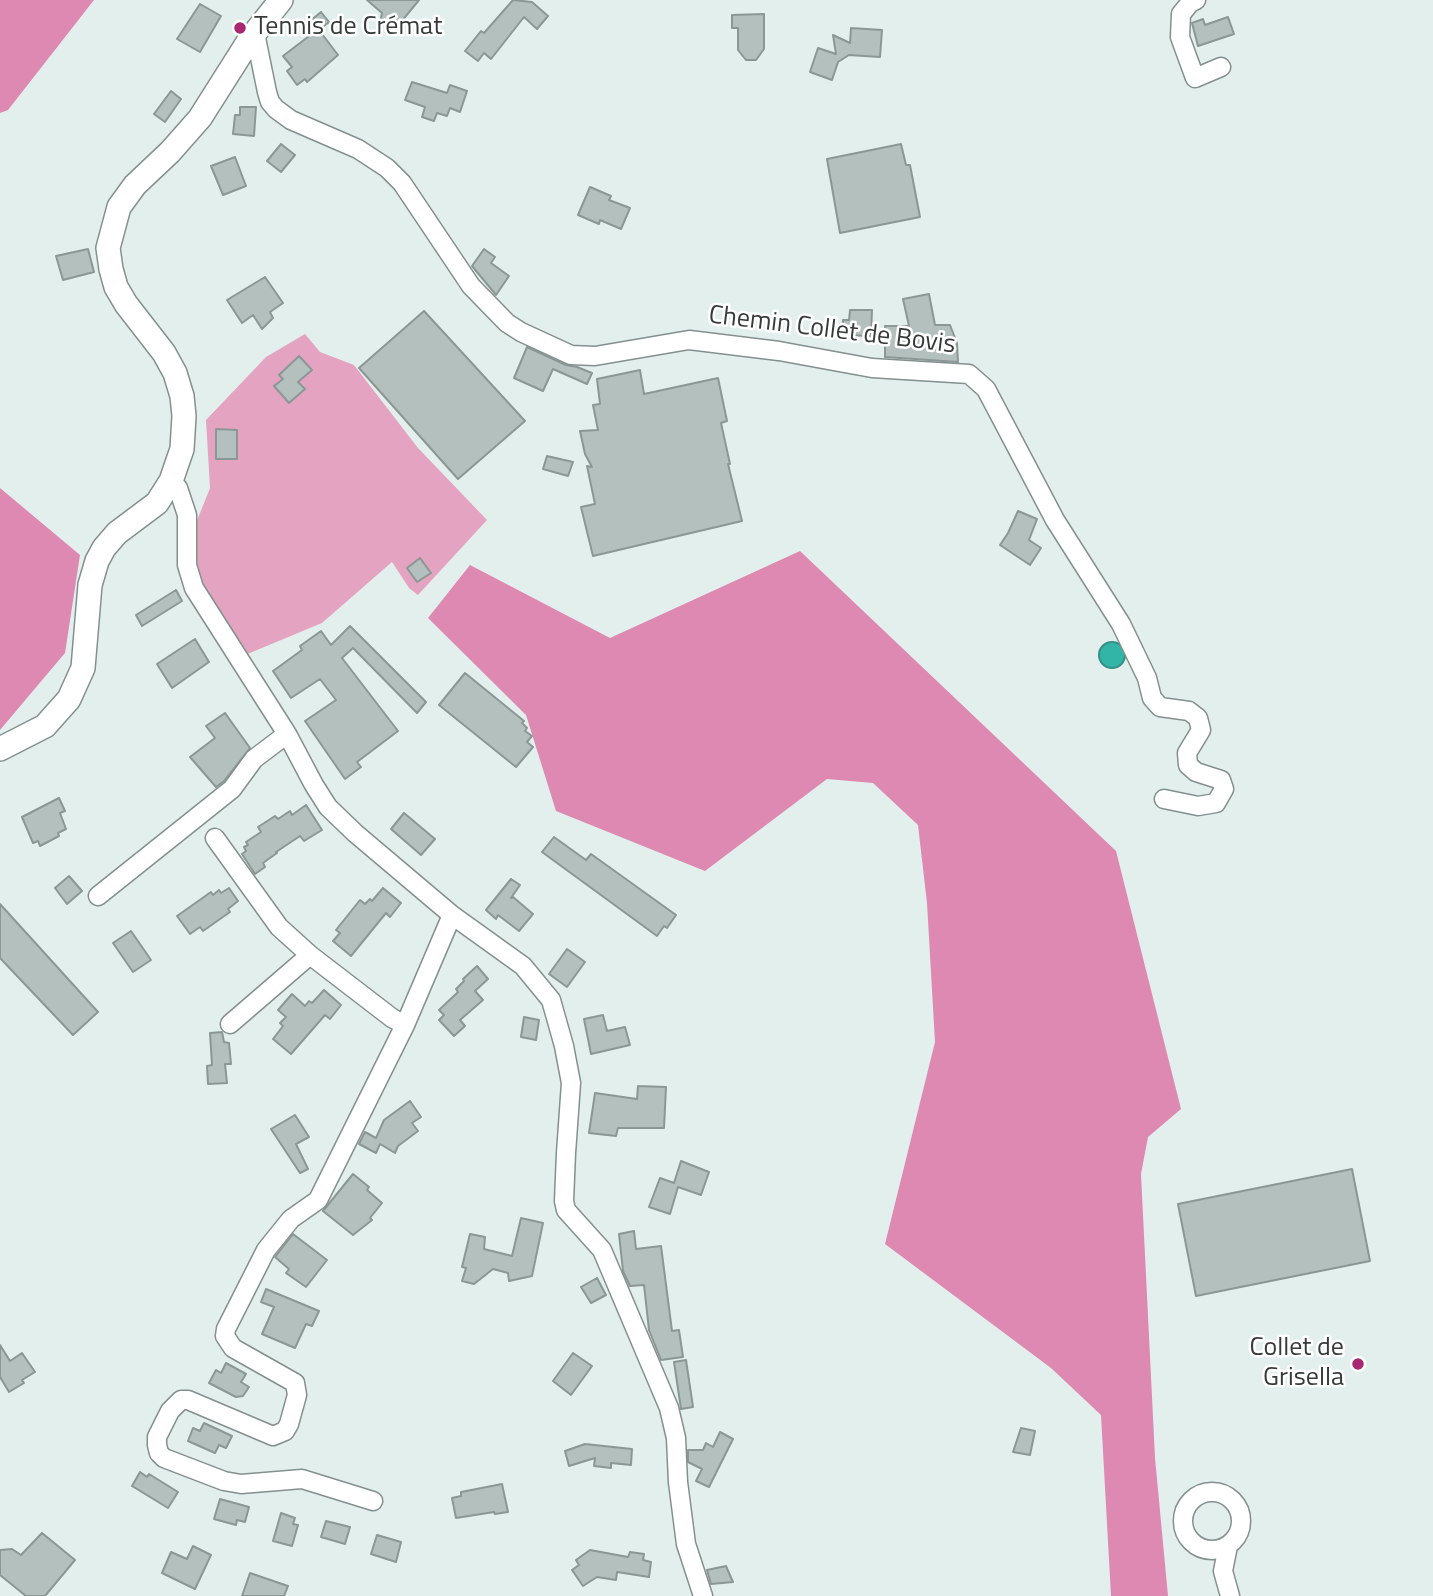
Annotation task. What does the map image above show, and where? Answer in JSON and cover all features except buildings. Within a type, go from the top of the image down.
[{"type":"street","points":[[0,750],[45,726],[69,699],[83,668],[90,585],[97,561],[117,533],[157,503],[171,481],[183,449],[184,416],[176,373],[116,286],[108,248],[119,207],[135,186],[200,118],[255,33],[281,0]]},
{"type":"street","points":[[1196,0],[1181,14],[1180,37],[1195,78],[1221,67]]},
{"type":"street","name":"Chemin Collet de Bovis","points":[[255,33],[267,92],[276,109],[291,120],[358,149],[387,168],[402,183],[471,286],[506,323],[521,332],[571,355],[595,356],[689,340],[779,351],[872,368],[969,374],[986,389],[1055,520],[1121,624],[1147,678],[1152,698],[1160,707],[1189,711],[1198,718],[1201,730],[1187,753],[1188,765],[1196,772],[1221,780],[1224,789],[1216,803],[1198,806],[1164,799]]},
{"type":"street","points":[[171,481],[178,488],[187,514],[187,565],[194,587],[286,733],[328,807],[452,915],[523,966],[551,1000],[571,1083],[564,1201],[566,1210],[602,1250],[669,1408],[676,1438],[684,1535],[703,1596]]},
{"type":"street","points":[[98,896],[232,789],[254,759],[286,733]]},
{"type":"street","points":[[215,838],[271,917],[310,955],[405,1025]]},
{"type":"street","points":[[373,1501],[302,1479],[241,1484],[224,1481],[164,1458],[156,1445],[157,1437],[170,1411],[181,1400],[188,1400],[273,1436],[285,1431],[289,1424],[297,1395],[295,1382],[233,1348],[225,1336],[226,1329],[265,1250],[291,1219],[318,1200],[405,1025],[452,915]]},
{"type":"street","points":[[230,1024],[310,955]]},
{"type":"street","points":[[1223,1571],[1228,1546],[1239,1532],[1241,1515],[1238,1507],[1226,1494],[1209,1491],[1193,1499],[1184,1514],[1183,1522],[1189,1539],[1203,1549],[1223,1571],[1230,1596]]},
{"type":"street","points":[[1203,1549],[1228,1546]]},
{"type":"shaded area","points":[[0,0],[94,0],[8,110],[0,113]]},
{"type":"shaded area","points":[[305,334],[320,352],[354,365],[418,448],[487,520],[418,595],[409,588],[392,562],[322,623],[245,655],[204,589],[197,562],[194,528],[210,488],[206,420],[266,357]]},
{"type":"shaded area","points":[[0,488],[80,555],[65,653],[0,730]]},
{"type":"shaded area","points":[[800,551],[1116,851],[1181,1109],[1148,1137],[1141,1174],[1155,1458],[1168,1596],[1111,1596],[1101,1415],[1051,1368],[885,1244],[935,1042],[927,903],[918,825],[873,783],[827,779],[705,871],[556,811],[526,715],[428,618],[470,565],[610,638]]},
{"type":"shaded area","points":[[1112,642],[1121,646],[1125,655],[1121,664],[1112,668],[1103,664],[1099,655],[1103,646]]},
{"type":"place","name":"Tennis de Crémat","points":[[240,28]]},
{"type":"place","name":"Collet de Grisella","points":[[1358,1364]]}]
